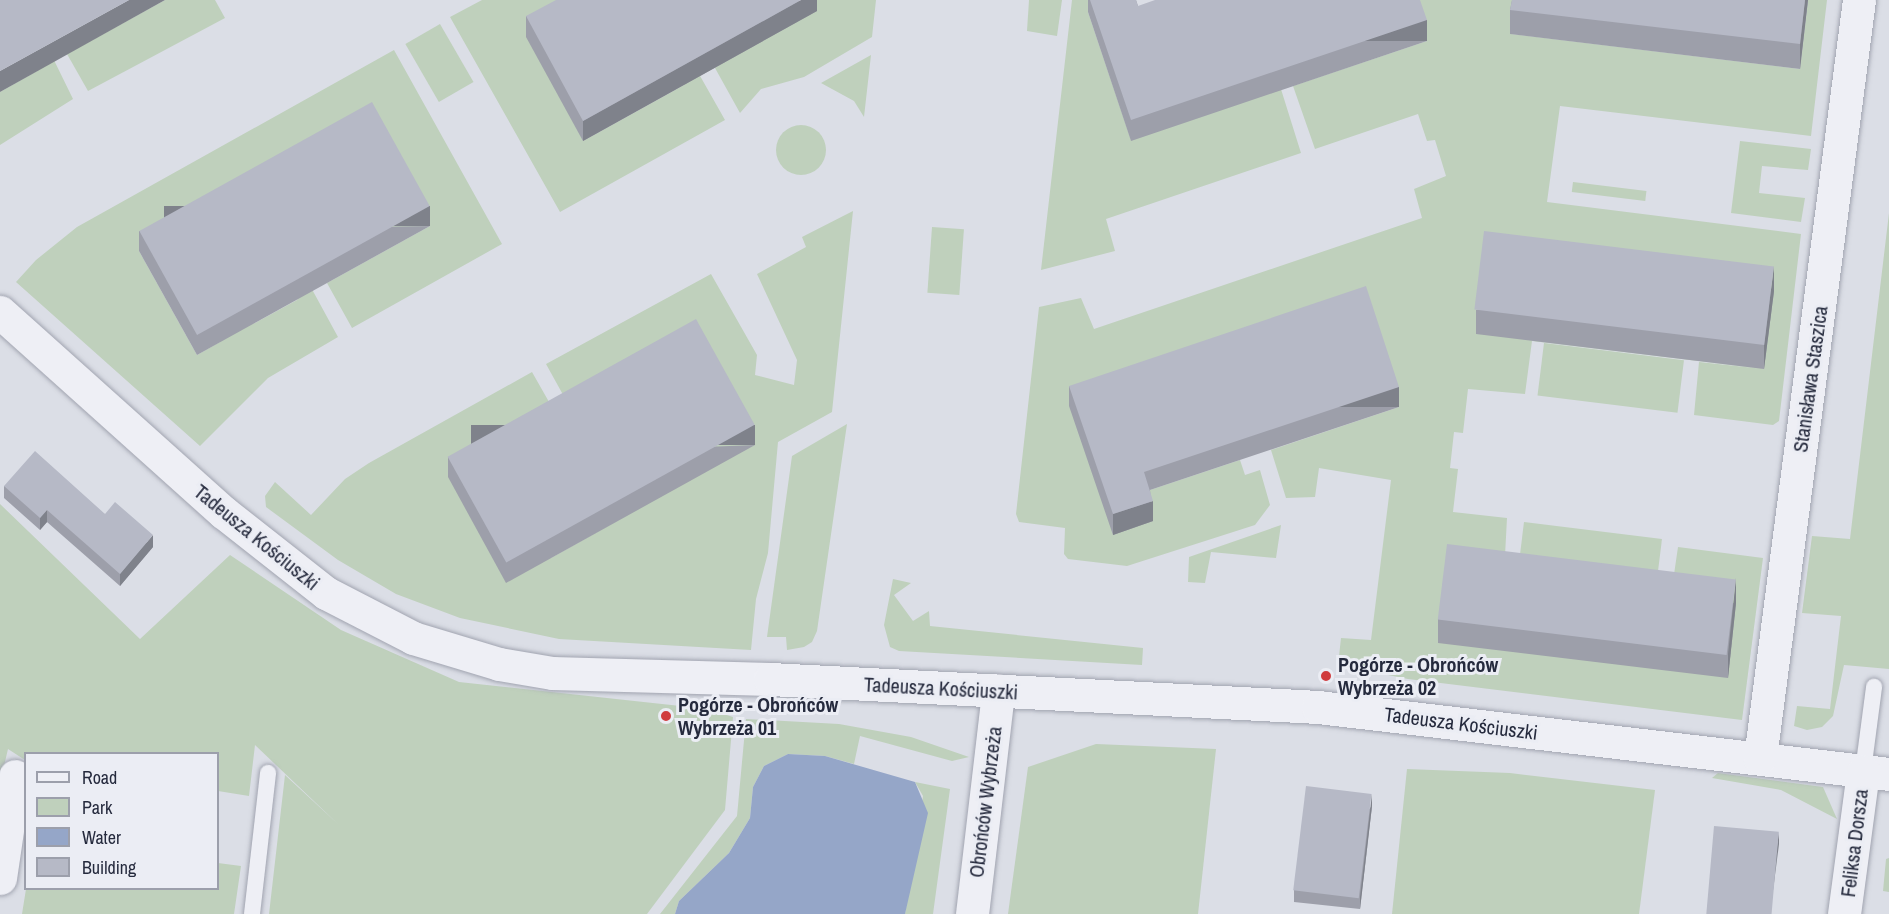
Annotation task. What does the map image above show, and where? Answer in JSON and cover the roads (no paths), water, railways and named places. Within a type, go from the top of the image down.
[{"type":"street","name":"Stanisława Staszica","points":[[1760,758],[1859,0]]},
{"type":"street","name":"Tadeusza Kościuszki","points":[[0,312],[286,564],[326,593],[413,638],[499,664],[552,673],[1318,707],[1876,773]]},
{"type":"street","name":"Obrońców Wybrzeża","points":[[972,914],[998,691]]},
{"type":"street","name":"Feliksa Dorsza","points":[[1844,914],[1876,773]]},
{"type":"street","points":[[0,878],[15,776]]},
{"type":"lane","points":[[1874,687],[1876,773]]},
{"type":"lane","points":[[252,914],[268,773]]},
{"type":"water","points":[[788,754],[825,756],[915,782],[928,813],[905,914],[675,914],[679,901],[729,853],[750,818],[753,787],[764,766]]},
{"type":"place","name":"Pogórze - Obrońców Wybrzeża 02","points":[[1326,676]]},
{"type":"place","name":"Pogórze - Obrońców Wybrzeża 01","points":[[666,716]]}]
